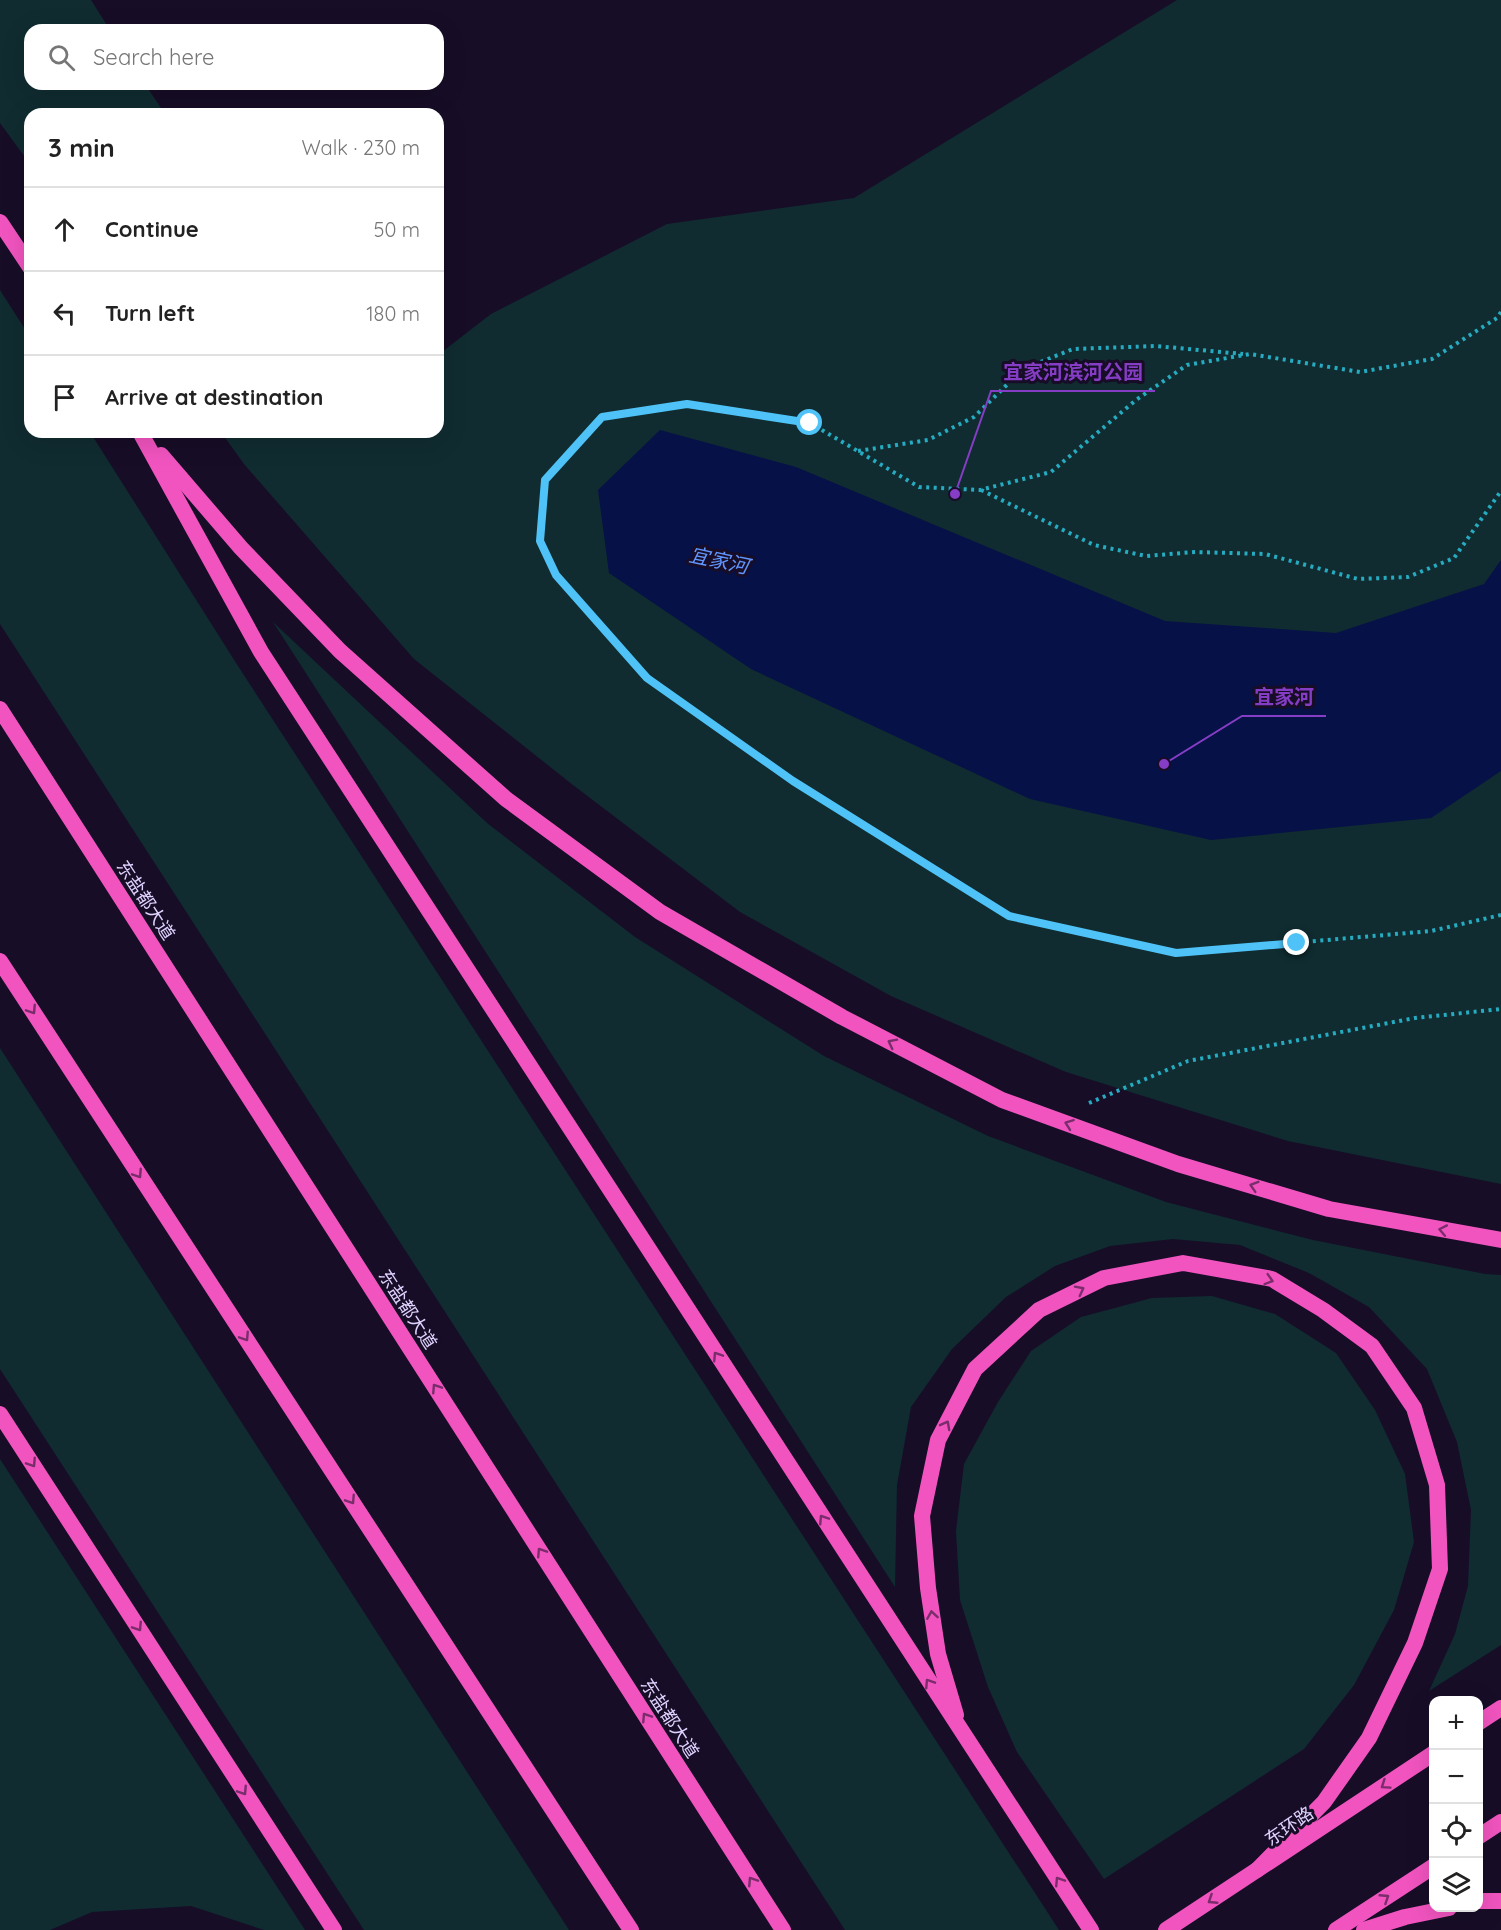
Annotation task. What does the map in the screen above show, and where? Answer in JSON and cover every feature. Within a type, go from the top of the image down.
[{"type":"highway","points":[[0,222],[24,258]]},
{"type":"highway","points":[[143,438],[261,652],[1091,1930]]},
{"type":"highway","points":[[145,438],[241,548],[340,651],[506,799],[660,912],[842,1017],[1002,1100],[1178,1164],[1329,1209],[1501,1240]]},
{"type":"highway","name":"东盐都大道","points":[[0,709],[783,1930]]},
{"type":"highway","points":[[0,961],[631,1930]]},
{"type":"highway","points":[[962,1733],[938,1654],[928,1588],[922,1516],[938,1440],[975,1369],[1039,1310],[1104,1278],[1183,1263],[1272,1279],[1323,1310],[1372,1346],[1414,1408],[1437,1485],[1440,1569],[1415,1642],[1370,1738],[1324,1802],[1257,1870]]},
{"type":"highway","points":[[0,1414],[333,1930]]},
{"type":"highway","points":[[1483,1720],[1501,1708]]},
{"type":"highway","name":"东环路","points":[[1166,1930],[1429,1756]]},
{"type":"highway","points":[[1483,1834],[1501,1822]]},
{"type":"highway","points":[[1336,1930],[1429,1869]]},
{"type":"highway","points":[[1483,1901],[1501,1901]]},
{"type":"highway","points":[[1364,1930],[1429,1912]]},
{"type":"path","points":[[858,451],[928,440],[974,417],[1023,369],[1073,349],[1156,346],[1250,354],[1360,372],[1432,359],[1497,318],[1501,312]]},
{"type":"path","points":[[1250,354],[1187,365],[1136,400],[1051,472],[980,490],[919,487],[810,423],[687,404],[602,417],[545,480],[540,541],[556,575],[647,678],[793,781],[1009,916],[1176,953],[1431,932],[1501,915]]},
{"type":"path","points":[[980,490],[1094,545],[1146,556],[1195,552],[1265,554],[1358,579],[1408,577],[1454,558],[1501,491]]},
{"type":"path","points":[[1066,1123],[1091,1101],[1188,1061],[1415,1018],[1501,1009]]},
{"type":"green space","points":[[0,0],[91,0],[106,24],[24,24],[24,90],[149,90],[161,108],[24,108],[24,156],[0,123]]},
{"type":"green space","points":[[1177,0],[1501,0],[1501,1184],[1288,1141],[1066,1072],[891,996],[740,912],[573,785],[414,659],[244,464],[225,438],[444,438],[444,350],[491,314],[667,224],[854,198]]},
{"type":"green space","points":[[0,290],[24,328],[24,438],[94,438],[238,666],[1059,1930],[845,1930],[0,624]]},
{"type":"green space","points":[[273,622],[487,823],[635,937],[824,1056],[988,1136],[1166,1202],[1313,1240],[1485,1274],[1501,1275],[1501,1645],[1429,1691],[1455,1634],[1468,1586],[1471,1510],[1457,1442],[1427,1369],[1369,1307],[1309,1273],[1240,1245],[1173,1239],[1110,1246],[1055,1266],[1006,1297],[952,1349],[911,1407],[897,1485],[895,1587]]},
{"type":"green space","points":[[0,1048],[569,1930],[364,1930],[0,1369]]},
{"type":"green space","points":[[1212,1296],[1275,1314],[1336,1353],[1375,1410],[1405,1474],[1414,1542],[1394,1610],[1354,1685],[1304,1749],[1104,1879],[1017,1752],[988,1687],[960,1600],[956,1531],[964,1464],[998,1402],[1031,1351],[1081,1317],[1152,1298]]},
{"type":"green space","points":[[0,1459],[305,1930],[264,1930],[191,1906],[92,1912],[50,1930],[0,1930]]},
{"type":"water","points":[[660,430],[796,467],[1165,621],[1336,633],[1484,584],[1501,560],[1501,771],[1431,818],[1211,840],[1030,799],[751,669],[609,573],[598,490]]},
{"type":"place","name":"宜家河滨河公园","points":[[955,494]]},
{"type":"place","name":"宜家河","points":[[1164,764]]},
{"type":"route","points":[[810,423],[687,404],[602,417],[545,480],[540,541],[556,575],[647,678],[793,781],[1009,916],[1176,953],[1297,943]]}]
